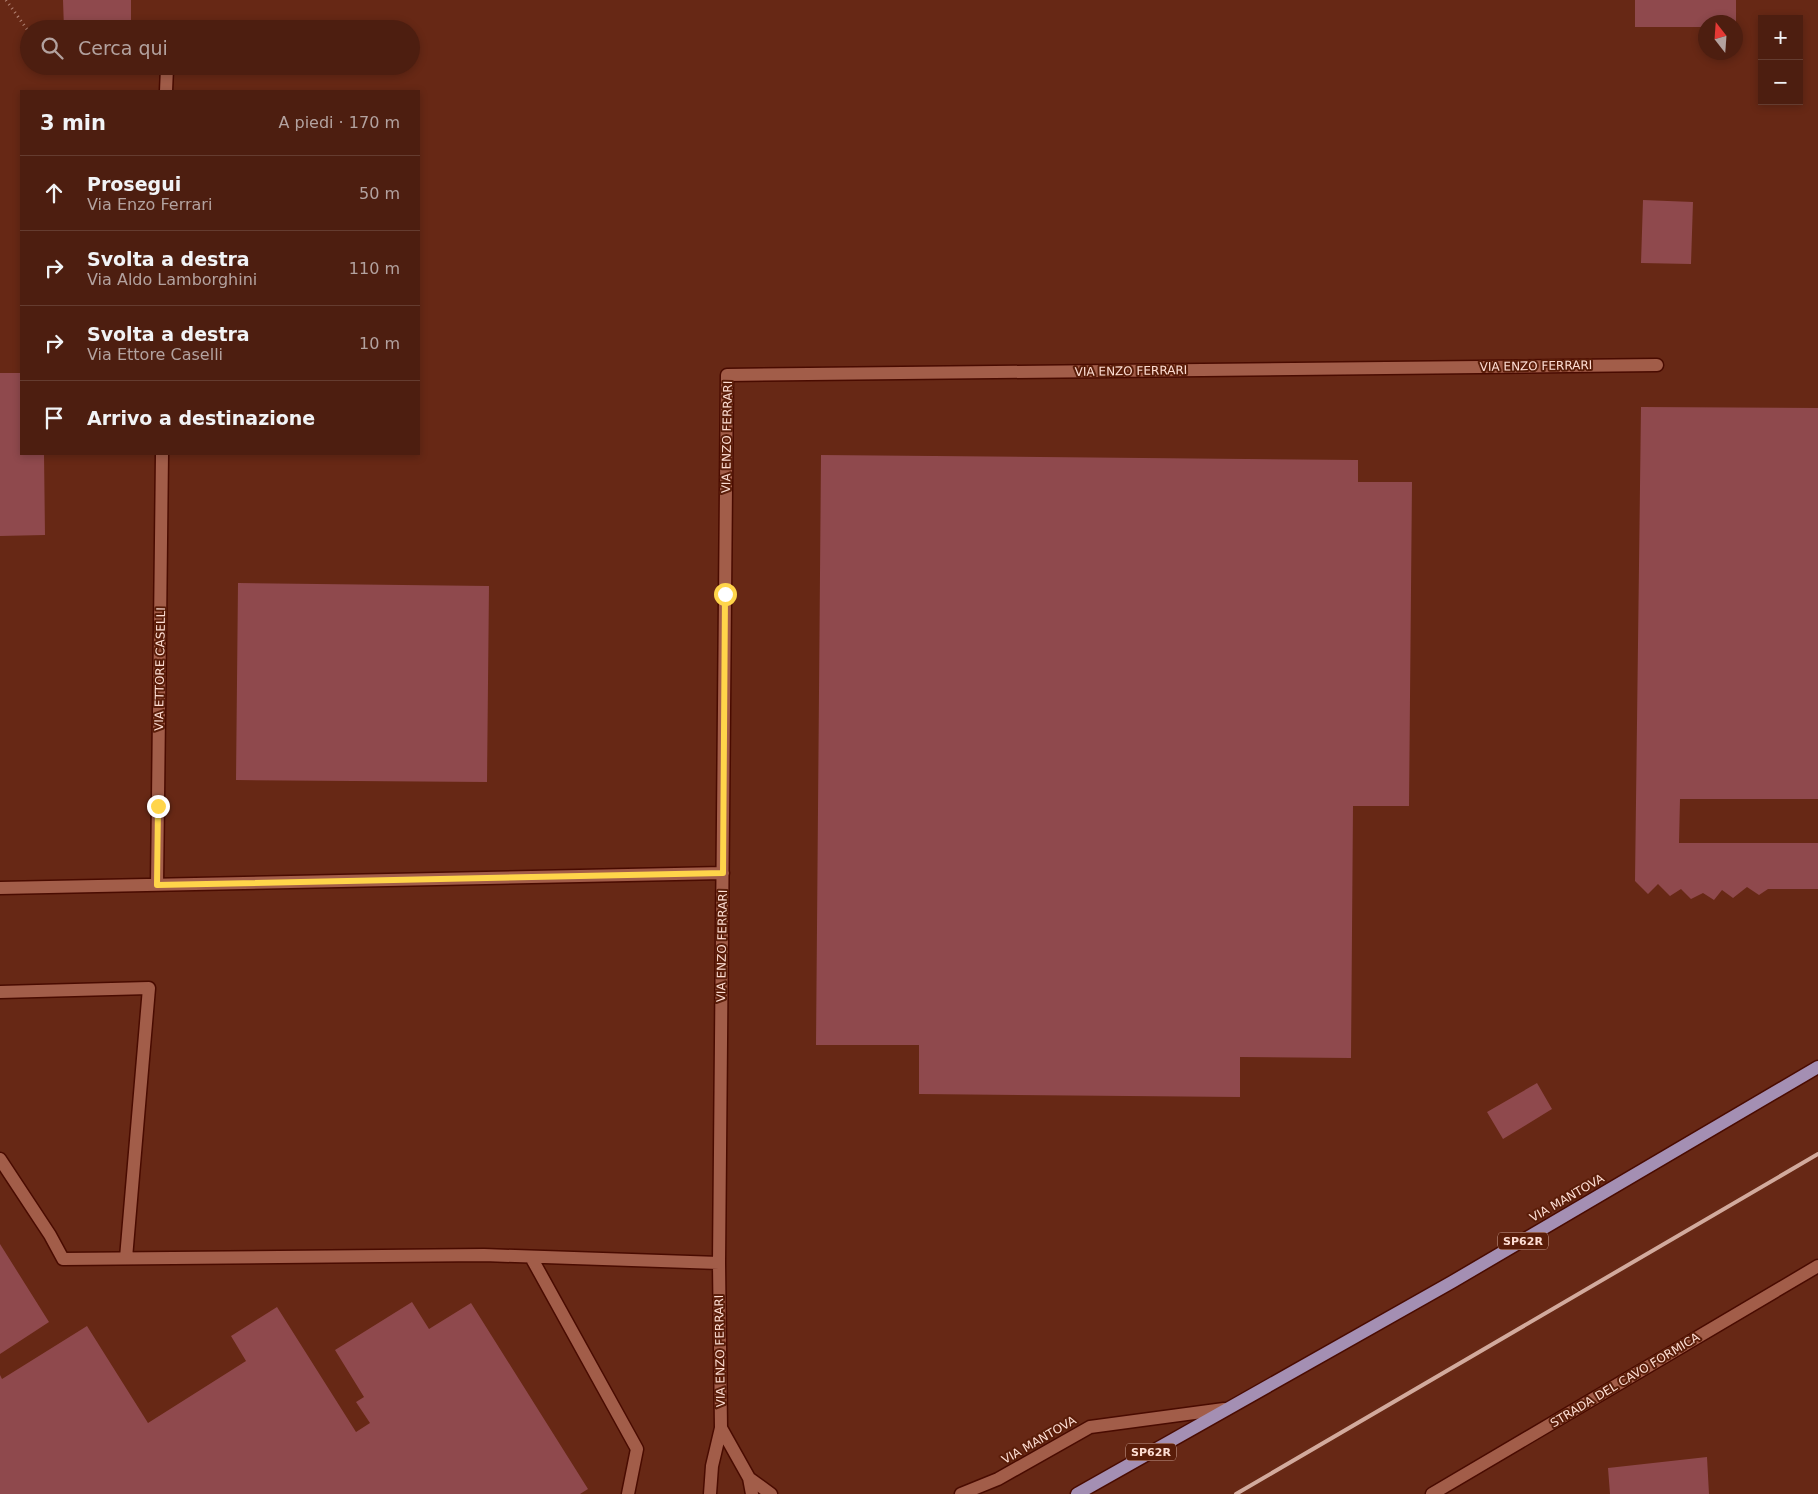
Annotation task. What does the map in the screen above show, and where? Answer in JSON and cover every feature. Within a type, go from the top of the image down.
[{"type":"main road","name":"VIA MANTOVA","points":[[1077,1494],[1452,1282],[1818,1067]]},
{"type":"street","points":[[166,90],[167,75]]},
{"type":"street","name":"VIA ENZO FERRARI","points":[[722,1428],[719,1263],[727,375],[1657,364]]},
{"type":"street","name":"VIA ETTORE CASELLI","points":[[157,885],[162,455]]},
{"type":"street","points":[[0,888],[723,873]]},
{"type":"street","points":[[0,992],[149,988],[126,1258]]},
{"type":"street","points":[[0,1159],[63,1258],[484,1255],[719,1263]]},
{"type":"street","points":[[531,1257],[637,1449],[628,1494]]},
{"type":"street","name":"STRADA DEL CAVO FORMICA","points":[[1432,1494],[1818,1266]]},
{"type":"street","name":"VIA MANTOVA","points":[[960,1494],[998,1479],[1090,1427],[1224,1410]]},
{"type":"street","points":[[722,1428],[750,1478],[752,1494]]},
{"type":"street","points":[[710,1494],[712,1466],[722,1428]]},
{"type":"street","points":[[750,1478],[771,1494]]},
{"type":"path","points":[[6,0],[20,20]]},
{"type":"building","points":[[63,0],[131,0],[131,20],[64,20]]},
{"type":"building","points":[[1635,0],[1736,0],[1736,15],[1698,15],[1698,27],[1635,27]]},
{"type":"building","points":[[1643,200],[1693,202],[1691,264],[1641,263]]},
{"type":"building","points":[[0,373],[20,373],[20,455],[44,455],[45,535],[0,536]]},
{"type":"building","points":[[1641,407],[1818,408],[1818,799],[1680,799],[1679,843],[1818,843],[1818,889],[1768,889],[1759,895],[1747,887],[1733,898],[1722,890],[1714,900],[1703,893],[1691,899],[1681,889],[1670,896],[1658,884],[1648,894],[1635,881]]},
{"type":"building","points":[[821,455],[1358,460],[1358,482],[1412,482],[1409,806],[1353,806],[1351,1058],[1240,1057],[1240,1097],[919,1094],[919,1045],[816,1045]]},
{"type":"building","points":[[238,583],[489,586],[487,782],[236,780]]},
{"type":"building","points":[[1537,1083],[1552,1109],[1503,1139],[1487,1112]]},
{"type":"building","points":[[0,1244],[49,1322],[0,1354]]},
{"type":"building","points":[[412,1302],[429,1329],[471,1303],[588,1489],[580,1494],[0,1494],[0,1375],[2,1379],[87,1326],[148,1423],[246,1361],[231,1336],[277,1307],[356,1432],[370,1423],[356,1402],[364,1397],[335,1350]]},
{"type":"building","points":[[1707,1457],[1709,1494],[1610,1494],[1608,1468]]},
{"type":"railway","points":[[1236,1494],[1818,1154]]},
{"type":"route","points":[[158,806],[157,885],[723,873],[725,594]]}]
